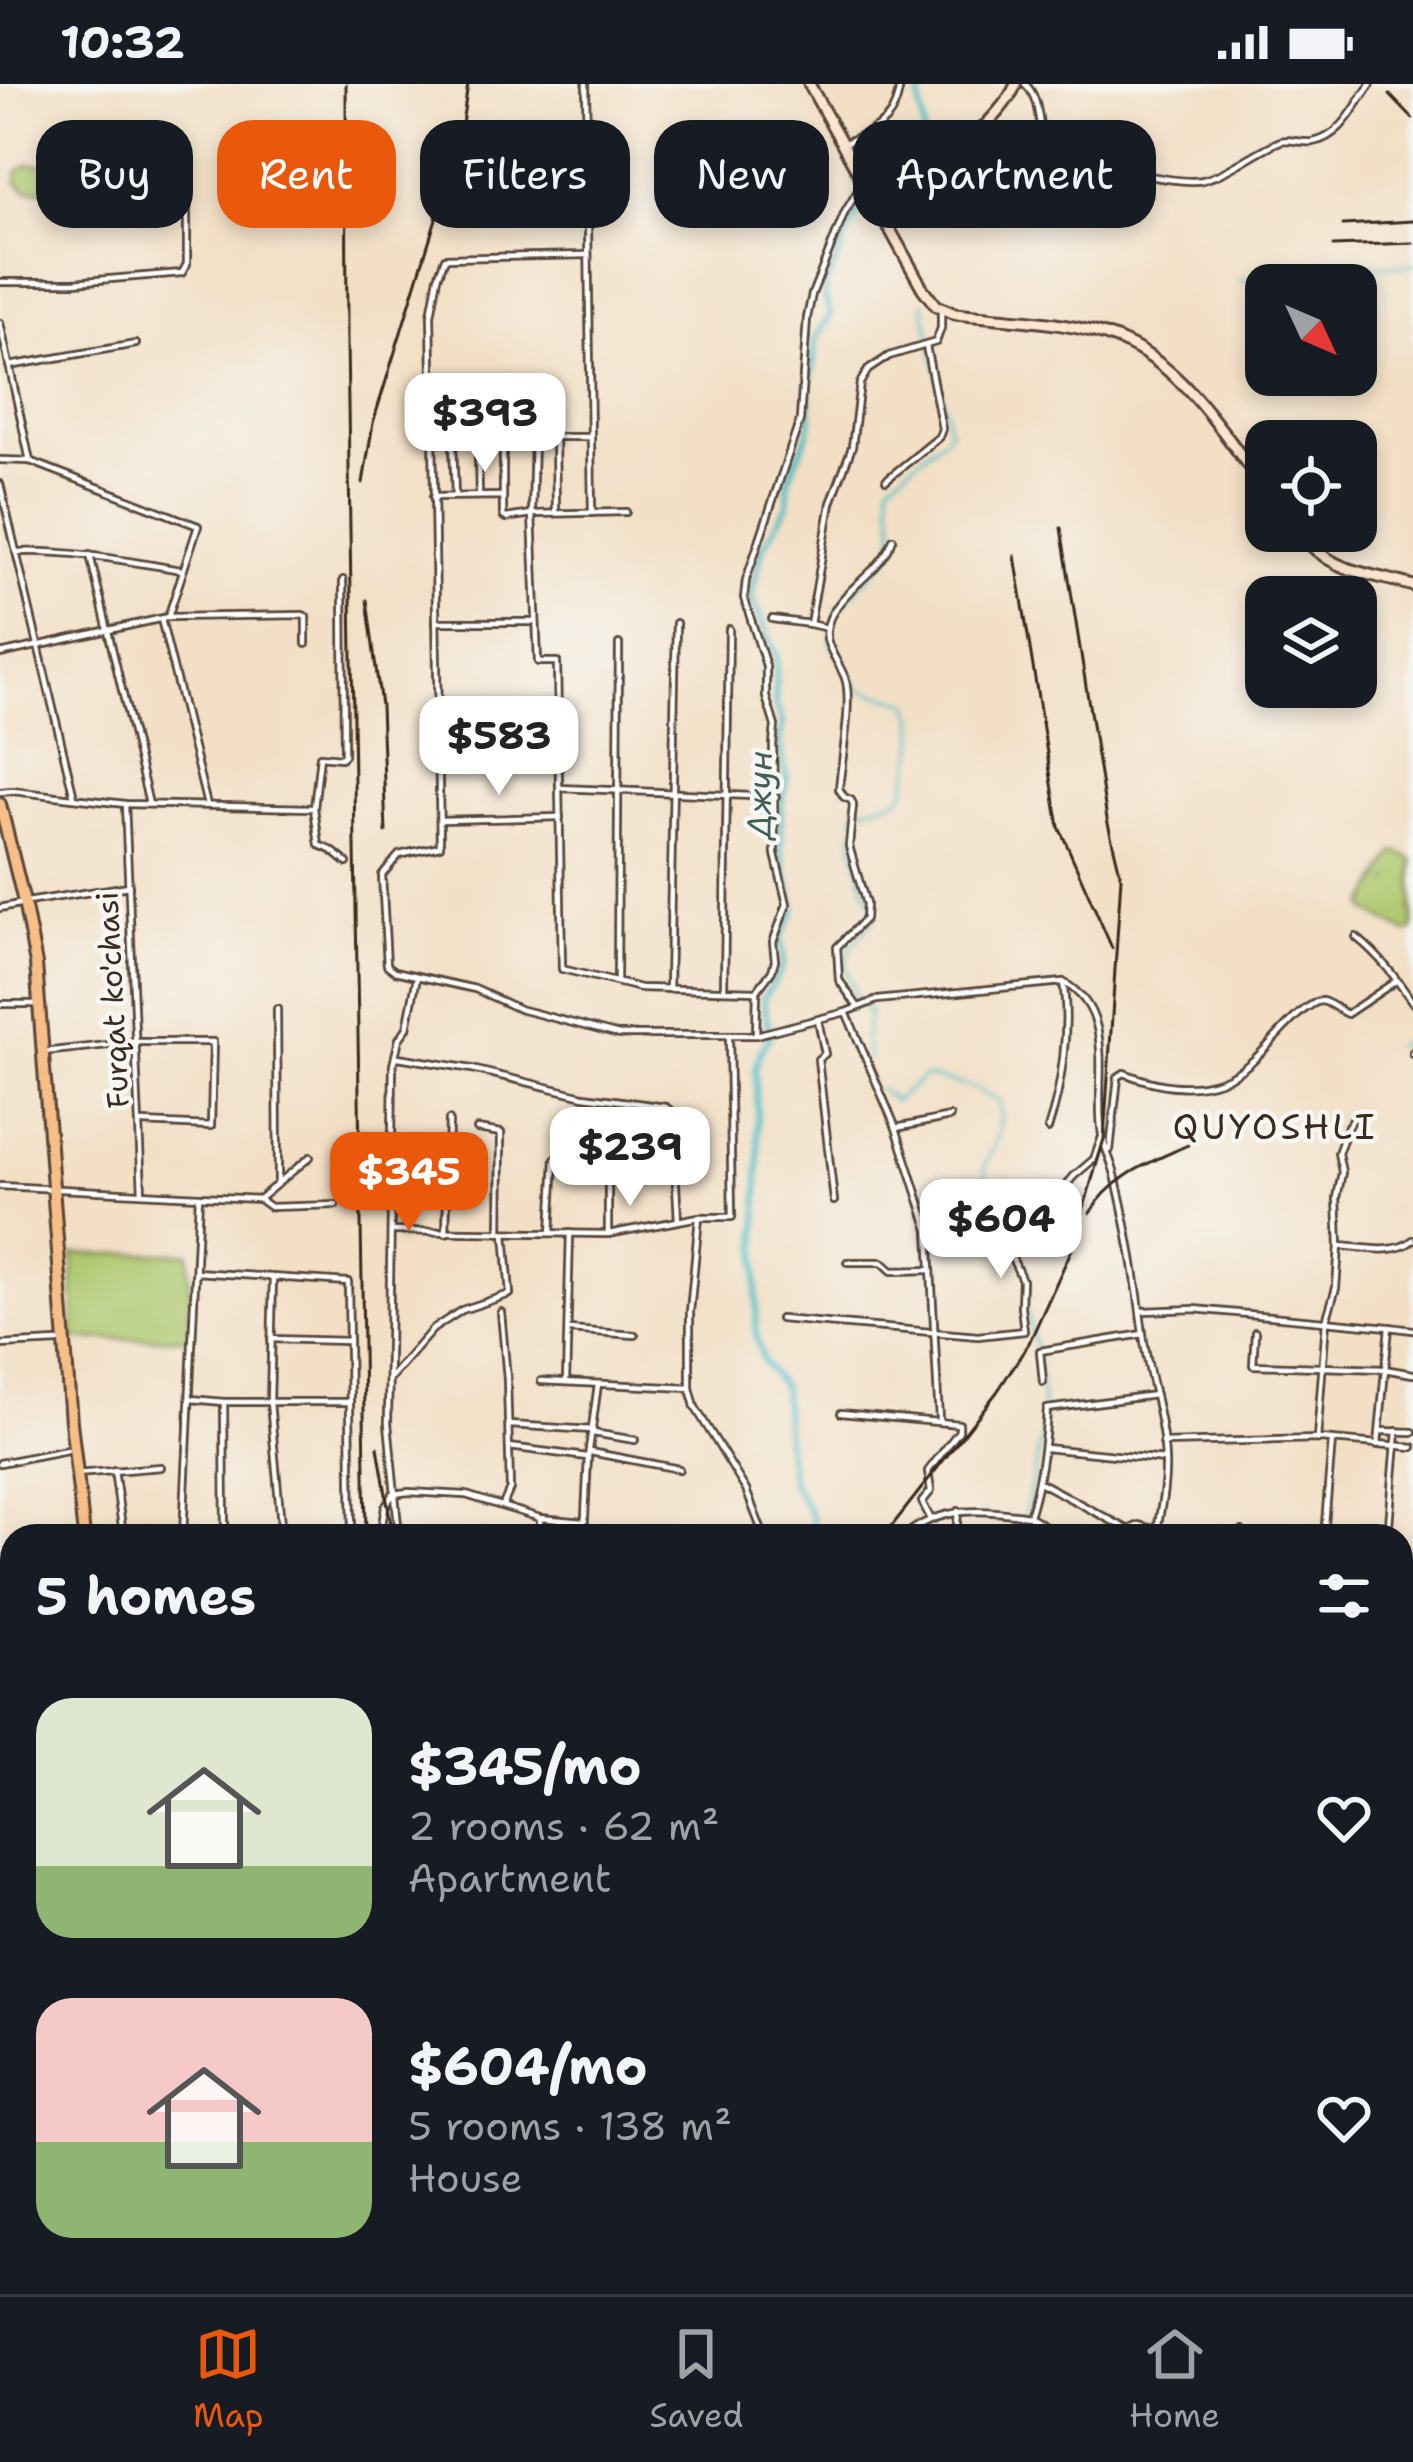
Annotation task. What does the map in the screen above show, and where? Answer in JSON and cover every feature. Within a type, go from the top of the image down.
[{"type":"main road","points":[[809,84],[853,161]]},
{"type":"main road","points":[[990,120],[1016,84]]},
{"type":"main road","points":[[890,228],[923,289],[941,310],[1097,333],[1134,347],[1172,375],[1245,463]]},
{"type":"main road","points":[[1315,552],[1333,563],[1413,586]]},
{"type":"main road","points":[[0,804],[36,964],[58,1342],[79,1524]]},
{"type":"main road","points":[[0,824],[22,903],[29,950],[80,1524]]},
{"type":"street","points":[[586,84],[592,512]]},
{"type":"street","points":[[844,144],[890,119],[900,84]]},
{"type":"street","points":[[1025,84],[1034,95],[1046,154],[1056,167],[1087,164],[1190,181],[1217,173],[1283,138],[1310,143],[1330,136],[1371,84]]},
{"type":"street","points":[[756,1035],[758,991],[772,970],[773,942],[787,904],[775,854],[775,726],[766,697],[766,666],[744,598],[746,580],[800,420],[812,294],[853,196]]},
{"type":"street","points":[[0,282],[74,282],[182,273],[187,264],[187,228]]},
{"type":"street","points":[[588,255],[445,258],[438,277],[431,315],[431,410],[440,846],[399,855],[382,875],[387,965],[395,971],[475,989],[519,1010],[620,1035],[756,1035],[877,1000],[1063,982],[1090,1009],[1100,1042],[1102,1137],[1094,1159],[1061,1191],[1054,1222],[929,1230]]},
{"type":"street","points":[[810,624],[831,503],[852,447],[860,383],[868,370],[889,356],[937,342],[941,310]]},
{"type":"street","points":[[0,323],[30,461]]},
{"type":"street","points":[[9,366],[136,344]]},
{"type":"street","points":[[886,480],[940,437],[943,429],[929,345]]},
{"type":"street","points":[[431,410],[485,407],[492,428],[503,437],[590,437]]},
{"type":"street","points":[[503,437],[504,518],[626,512]]},
{"type":"street","points":[[534,437],[538,662],[557,662],[562,969],[640,988],[758,991]]},
{"type":"street","points":[[556,438],[556,513]]},
{"type":"street","points":[[453,443],[455,496]]},
{"type":"street","points":[[478,455],[479,495]]},
{"type":"street","points":[[0,460],[30,461],[198,526],[164,618],[207,806]]},
{"type":"street","points":[[0,484],[74,797]]},
{"type":"street","points":[[433,497],[503,496]]},
{"type":"street","points":[[858,1007],[839,980],[837,947],[865,920],[866,904],[849,846],[853,805],[839,789],[848,694],[826,642],[827,628],[841,600],[888,554],[893,539]]},
{"type":"street","points":[[16,552],[90,555],[182,570]]},
{"type":"street","points":[[90,555],[149,804]]},
{"type":"street","points":[[343,580],[344,755],[320,756],[314,808],[319,845],[347,863]]},
{"type":"street","points":[[0,654],[164,618],[303,615],[307,644]]},
{"type":"street","points":[[772,620],[827,628]]},
{"type":"street","points":[[436,622],[535,622]]},
{"type":"street","points":[[669,989],[676,622]]},
{"type":"street","points":[[724,991],[729,629]]},
{"type":"street","points":[[617,981],[619,644]]},
{"type":"street","points":[[559,788],[776,797]]},
{"type":"street","points":[[0,792],[125,804],[314,808]]},
{"type":"street","name":"Furqat ko'chasi","points":[[125,804],[142,1193]]},
{"type":"street","points":[[440,820],[560,817]]},
{"type":"street","points":[[0,908],[128,886]]},
{"type":"street","points":[[1356,937],[1386,964],[1413,1003]]},
{"type":"street","points":[[397,1524],[388,1381],[395,1056],[407,1028],[417,976]]},
{"type":"street","points":[[1048,1129],[1057,1097],[1067,1008],[1063,982]]},
{"type":"street","points":[[1110,1156],[1118,1077],[1124,1073],[1174,1087],[1206,1087],[1229,1079],[1252,1062],[1293,1018],[1315,1003],[1324,1001],[1347,1014],[1396,982]]},
{"type":"street","points":[[0,1004],[34,1004]]},
{"type":"street","points":[[277,1009],[278,1184]]},
{"type":"street","points":[[846,1012],[896,1128],[929,1230],[939,1420]]},
{"type":"street","points":[[818,1020],[825,1054],[818,1059],[818,1071],[834,1201]]},
{"type":"street","points":[[389,1231],[608,1234],[699,1217],[732,1217],[729,1037]]},
{"type":"street","points":[[43,1052],[136,1042],[213,1042],[212,1126],[139,1123]]},
{"type":"street","points":[[395,1056],[584,1096],[666,1107],[672,1112],[678,1221]]},
{"type":"street","points":[[1317,1439],[1326,1322],[1335,1298],[1339,1246],[1337,1198],[1342,1172],[1338,1153],[1356,1115]]},
{"type":"street","points":[[896,1128],[950,1117]]},
{"type":"street","points":[[446,1232],[449,1120]]},
{"type":"street","points":[[388,1381],[433,1329],[462,1310],[510,1294],[502,1233],[501,1133],[478,1129]]},
{"type":"street","points":[[1102,1137],[1142,1312],[1163,1443],[1157,1524]]},
{"type":"street","points":[[259,1199],[310,1157]]},
{"type":"street","points":[[551,1233],[555,1159],[608,1160],[608,1234]]},
{"type":"street","points":[[0,1186],[259,1199],[270,1207],[336,1205]]},
{"type":"street","points":[[183,1524],[199,1196]]},
{"type":"street","points":[[699,1217],[690,1312],[690,1388],[695,1407],[746,1490],[759,1524]]},
{"type":"street","points":[[780,1319],[978,1336],[1024,1331],[1022,1280],[997,1224]]},
{"type":"street","points":[[566,1382],[570,1233]]},
{"type":"street","points":[[1339,1246],[1392,1249],[1413,1240]]},
{"type":"street","points":[[847,1262],[881,1262],[892,1271],[931,1270]]},
{"type":"street","points":[[196,1272],[348,1282],[352,1524]]},
{"type":"street","points":[[273,1277],[270,1402],[281,1524]]},
{"type":"street","points":[[1142,1312],[1194,1309],[1413,1330]]},
{"type":"street","points":[[501,1312],[510,1489],[502,1505]]},
{"type":"street","points":[[1378,1445],[1389,1328]]},
{"type":"street","points":[[568,1330],[635,1335]]},
{"type":"street","points":[[1255,1332],[1252,1365],[1413,1374]]},
{"type":"street","points":[[1043,1382],[1040,1351],[1143,1334]]},
{"type":"street","points":[[272,1339],[349,1342]]},
{"type":"street","points":[[0,1346],[58,1342]]},
{"type":"street","points":[[541,1381],[690,1388]]},
{"type":"street","points":[[393,1494],[466,1495],[540,1518],[584,1522],[598,1384]]},
{"type":"street","points":[[1028,1524],[1040,1482],[1047,1409],[1155,1395]]},
{"type":"street","points":[[190,1399],[350,1402]]},
{"type":"street","points":[[224,1402],[225,1524]]},
{"type":"street","points":[[841,1413],[959,1424],[959,1431],[928,1471],[931,1491],[922,1502],[931,1519]]},
{"type":"street","points":[[508,1425],[593,1431],[635,1440]]},
{"type":"street","points":[[1380,1430],[1413,1432]]},
{"type":"street","points":[[1389,1524],[1397,1431]]},
{"type":"street","points":[[1163,1443],[1317,1439],[1413,1447]]},
{"type":"street","points":[[1325,1524],[1332,1441]]},
{"type":"street","points":[[509,1447],[680,1469]]},
{"type":"street","points":[[1045,1448],[1165,1460]]},
{"type":"street","points":[[0,1463],[67,1450]]},
{"type":"street","points":[[76,1474],[161,1467]]},
{"type":"street","points":[[114,1470],[122,1524]]},
{"type":"street","points":[[1040,1482],[1118,1524]]},
{"type":"street","points":[[382,1524],[393,1494]]},
{"type":"street","points":[[923,1524],[958,1511],[984,1509],[1040,1524]]},
{"type":"street","points":[[957,1524],[958,1511]]},
{"type":"street","points":[[540,1518],[540,1524]]},
{"type":"green space","points":[[36,164],[36,190],[17,182],[18,171]]},
{"type":"green space","points":[[1394,853],[1413,860],[1413,930],[1407,933],[1365,906]]},
{"type":"green space","points":[[189,1253],[190,1338],[74,1340],[73,1254]]},
{"type":"waterway","name":"Джун","points":[[813,1524],[792,1482],[783,1388],[763,1361],[756,1336],[759,1161],[755,1069],[770,1036],[763,998],[780,971],[780,939],[795,910],[781,850],[787,777],[779,744],[783,724],[775,703],[777,657],[751,595],[763,547],[788,505],[788,480],[808,434],[808,385],[815,340],[831,314],[824,288],[862,202],[911,176],[917,166],[925,139],[921,84]]},
{"type":"waterway","points":[[1240,281],[1326,267],[1413,265]]},
{"type":"waterway","points":[[854,820],[856,810],[898,799],[905,790],[915,746],[916,724],[909,703],[859,689],[831,644],[836,611],[889,557],[894,530],[889,483],[949,429],[923,302]]},
{"type":"waterway","points":[[853,829],[873,920],[851,947],[845,965],[855,996],[869,1014],[865,1038],[869,1058]]},
{"type":"waterway","points":[[1395,1046],[1413,1039]]},
{"type":"waterway","points":[[880,1089],[894,1101],[925,1076],[968,1086],[998,1101],[1000,1128],[984,1169],[1000,1224],[1030,1273],[1026,1307],[1044,1417],[1023,1524]]},
{"type":"railway","points":[[346,84],[366,1524]]},
{"type":"railway","points":[[363,483],[373,423],[459,144],[468,84]]},
{"type":"railway","points":[[1390,95],[1413,119]]},
{"type":"railway","points":[[1343,225],[1413,221]]},
{"type":"railway","points":[[1333,246],[1413,243]]},
{"type":"railway","points":[[893,1524],[997,1392],[1029,1343],[1071,1251],[1104,1139],[1121,877],[1107,819],[1061,528]]},
{"type":"railway","points":[[1015,556],[1059,827],[1112,948]]},
{"type":"railway","points":[[367,600],[381,706],[386,832]]},
{"type":"railway","points":[[1090,1213],[1121,1180],[1188,1145]]},
{"type":"railway","points":[[378,1447],[391,1524]]},
{"type":"district","name":"QUYOSHLI","points":[[1275,1126]]}]
